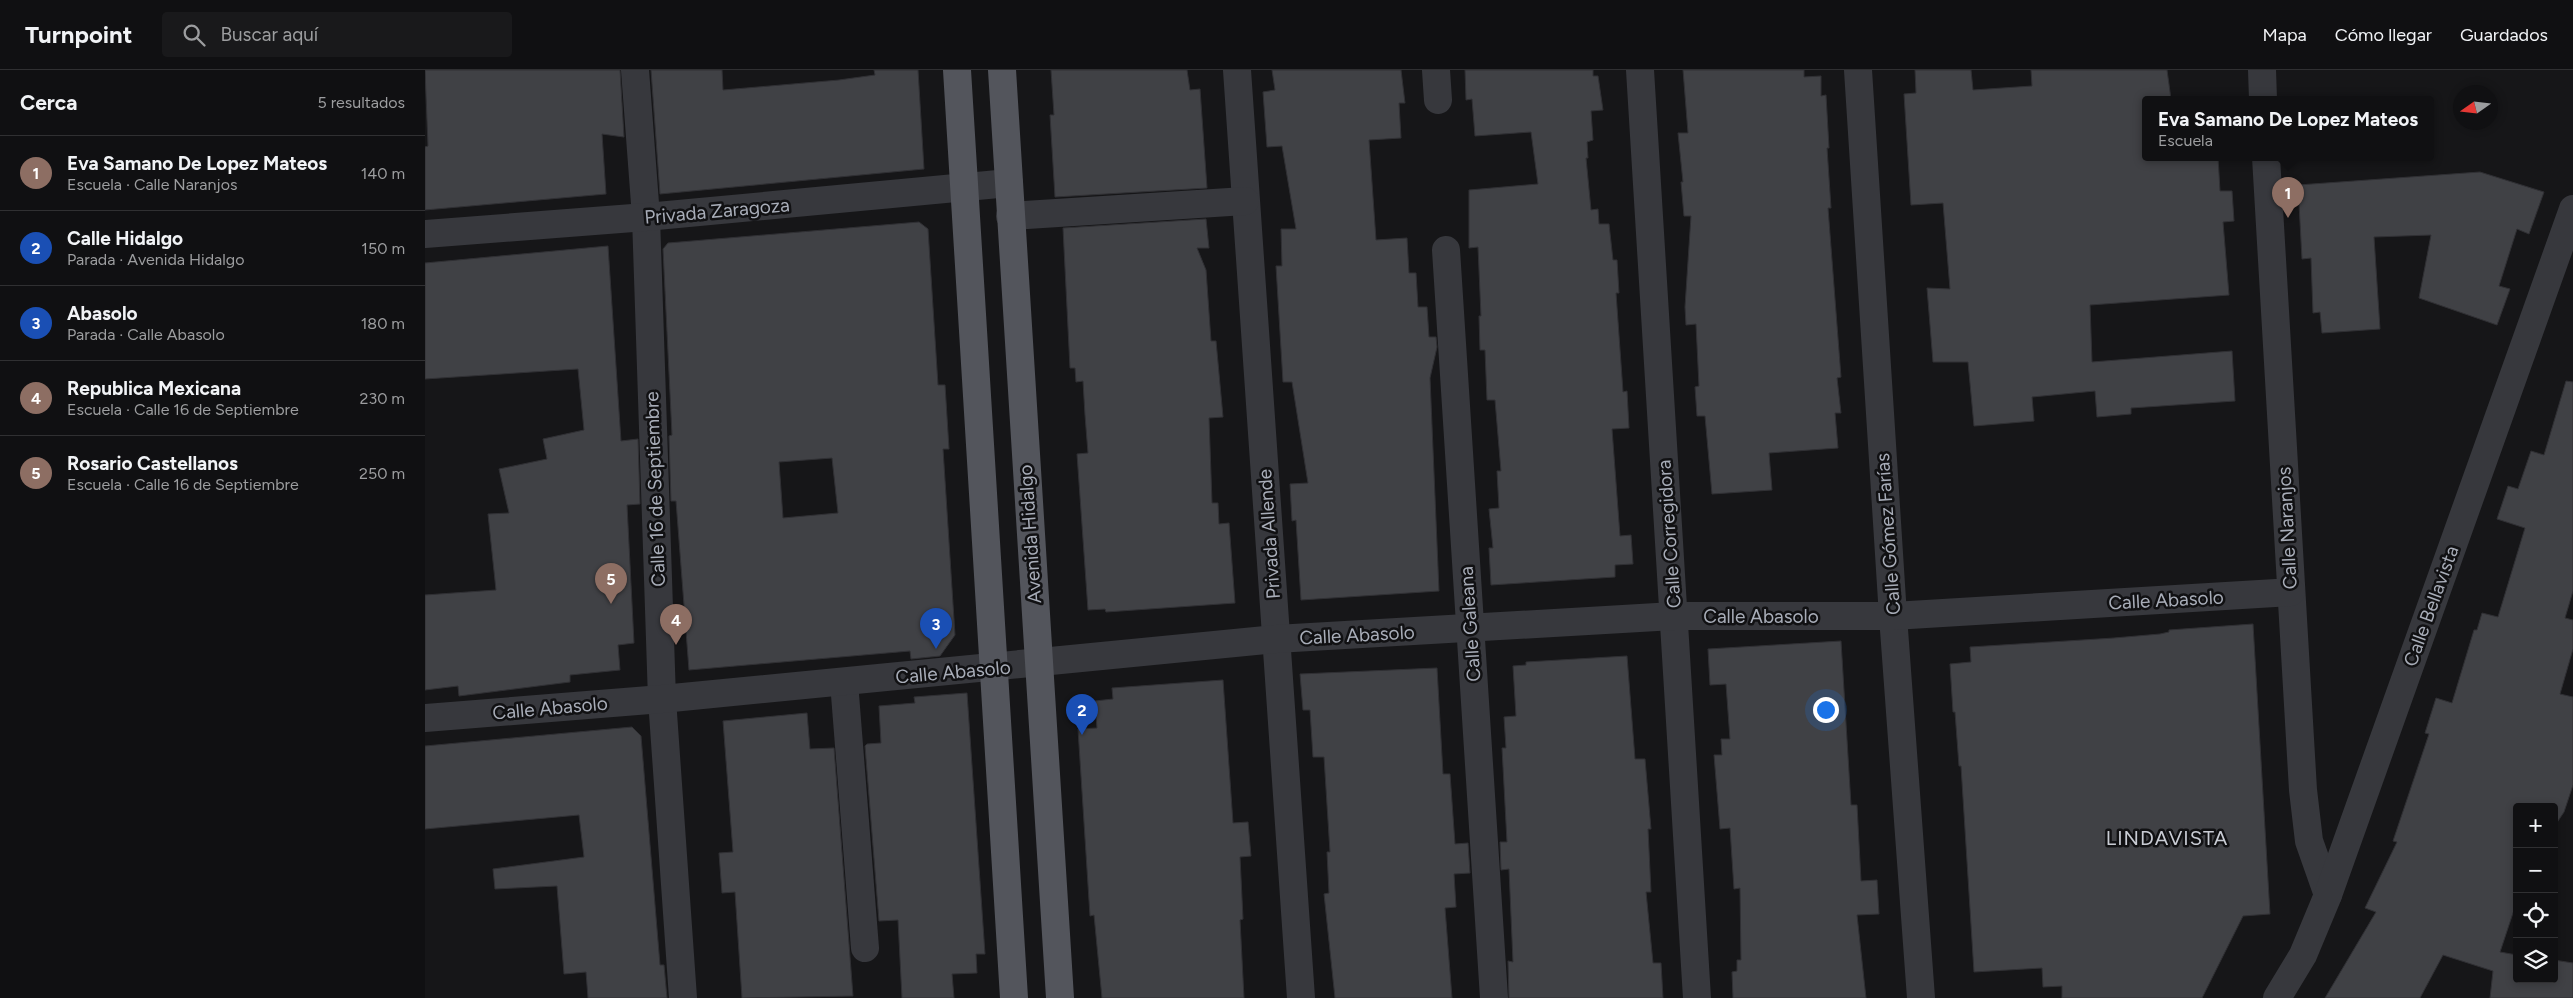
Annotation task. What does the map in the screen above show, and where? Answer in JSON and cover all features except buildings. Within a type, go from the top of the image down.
[{"type":"main road","points":[[957,70],[1014,998]]},
{"type":"main road","name":"Avenida Hidalgo","points":[[1002,70],[1060,998]]},
{"type":"street","name":"Calle 16 de Septiembre","points":[[635,70],[646,217],[662,699],[683,998]]},
{"type":"street","name":"Privada Allende","points":[[1237,70],[1301,998]]},
{"type":"street","points":[[1436,70],[1438,100]]},
{"type":"street","name":"Calle Corregidora","points":[[1640,70],[1697,998]]},
{"type":"street","name":"Calle Gómez Farías","points":[[1858,70],[1893,616],[1921,998]]},
{"type":"street","points":[[2261,70],[2263,96]]},
{"type":"street","name":"Calle Naranjos","points":[[2266,161],[2303,790],[2309,842],[2328,895]]},
{"type":"street","name":"Privada Zaragoza","points":[[425,234],[646,217],[1009,183]]},
{"type":"street","points":[[1010,216],[1245,201]]},
{"type":"street","name":"Calle Bellavista","points":[[2277,998],[2303,955],[2328,895],[2573,209]]},
{"type":"street","name":"Calle Galeana","points":[[1446,250],[1494,998]]},
{"type":"street","name":"Calle Abasolo","points":[[425,718],[662,699],[1276,639],[1674,616],[1893,616],[2291,592]]},
{"type":"street","points":[[844,682],[865,948]]},
{"type":"place","name":"Eva Samano De Lopez Mateos","points":[[2288,218]]},
{"type":"place","name":"Rosario Castellanos","points":[[611,604]]},
{"type":"place","name":"Republica Mexicana","points":[[676,645]]},
{"type":"place","name":"Abasolo","points":[[936,649]]},
{"type":"place","name":"Calle Hidalgo","points":[[1082,735]]},
{"type":"district","name":"LINDAVISTA","points":[[2167,838]]}]
